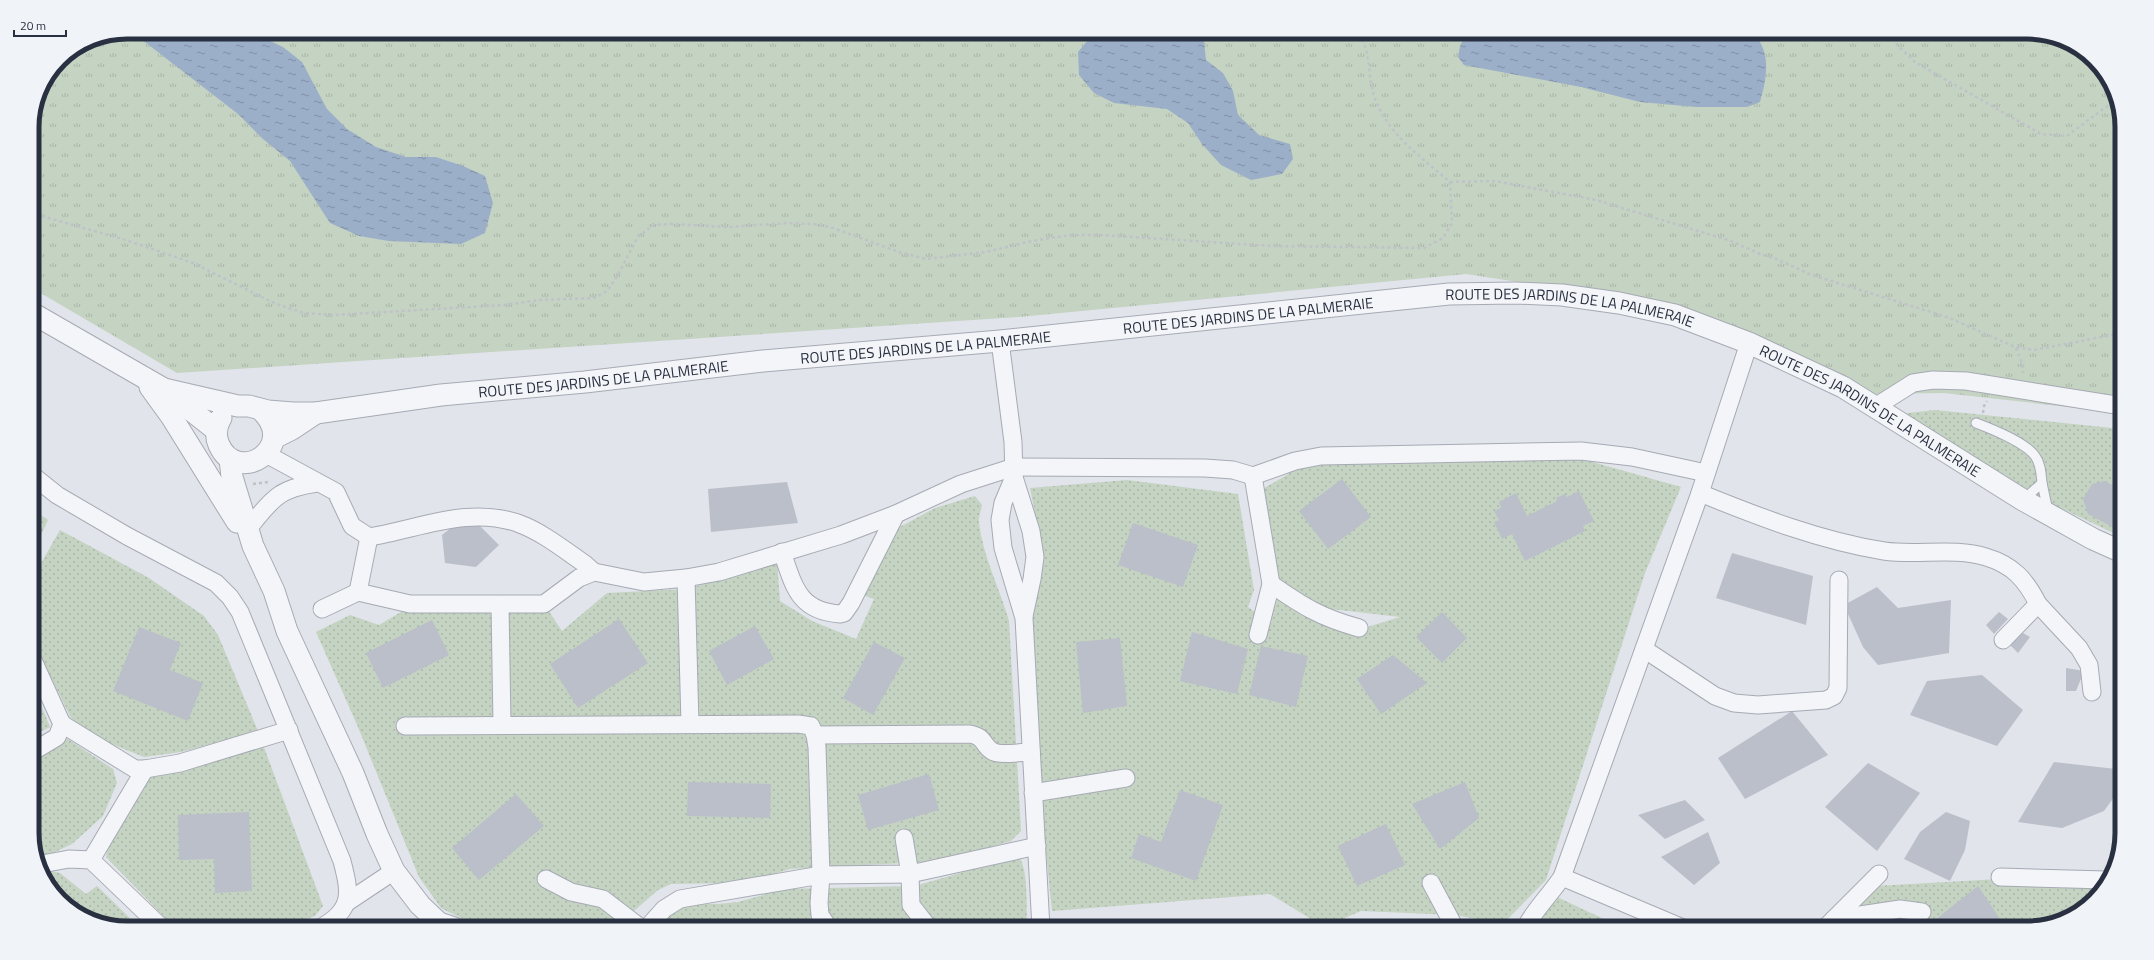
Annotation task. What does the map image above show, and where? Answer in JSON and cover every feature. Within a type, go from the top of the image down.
[{"type":"street","name":"ROUTE DES JARDINS DE LA PALMERAIE","points":[[164,389],[238,406],[249,406],[260,409],[293,413],[316,413],[441,395],[585,382],[756,362],[1000,341],[1449,294],[1516,293],[1562,295],[1619,303],[1676,315],[1749,344],[1843,387],[2023,500],[2115,548]]},
{"type":"street","name":"ROUTE DES JARDINS DE LA PALMERAIE","points":[[39,317],[164,389],[216,430]]},
{"type":"street","points":[[1000,341],[1014,472],[1031,531],[1034,557],[1032,579],[1024,618]]},
{"type":"street","points":[[1529,921],[1533,913],[1547,898],[1562,877],[1700,493],[1749,344]]},
{"type":"street","points":[[141,376],[171,416],[253,546],[274,591],[294,645],[353,773],[377,834],[394,870],[420,905],[436,921]]},
{"type":"street","points":[[1875,407],[1913,383],[1933,380],[1966,381],[2115,405]]},
{"type":"street","points":[[238,406],[228,411],[220,420],[216,430],[217,441],[222,451],[230,459],[241,463],[264,452]]},
{"type":"street","points":[[253,546],[247,485],[264,452],[273,427],[268,417],[260,409]]},
{"type":"street","name":"ROUTE DES JARDINS DE LA PALMERAIE","points":[[264,452],[292,429],[316,413]]},
{"type":"street","points":[[264,452],[317,483],[336,492],[352,526],[369,537],[461,517],[491,518],[520,524],[579,560],[594,572],[644,582],[686,578],[719,572],[841,535],[896,514],[961,484],[1014,472],[1205,468],[1233,470],[1253,476],[1295,461],[1321,456],[1581,451],[1632,458],[1706,473]]},
{"type":"street","points":[[230,459],[232,477],[253,546]]},
{"type":"street","points":[[1014,472],[1003,503],[1000,520],[1003,548],[1024,618],[1041,921]]},
{"type":"street","points":[[1253,476],[1272,584],[1258,635]]},
{"type":"street","points":[[39,481],[57,495],[126,536],[216,583],[230,597],[240,612],[252,637],[342,861],[349,890],[346,902],[337,916],[330,921]]},
{"type":"street","points":[[252,524],[271,500],[284,492],[299,486],[317,483]]},
{"type":"street","points":[[1700,493],[1760,518],[1856,546],[1885,551],[1962,553],[1986,557],[2010,567],[2028,585],[2038,604],[2079,648],[2089,665],[2092,692]]},
{"type":"street","points":[[782,552],[794,587],[802,600],[811,607],[840,614],[844,613],[851,603],[896,514]]},
{"type":"street","points":[[358,592],[369,537]]},
{"type":"street","points":[[322,609],[358,592],[410,604],[544,604],[579,578],[594,572]]},
{"type":"street","points":[[686,578],[690,724]]},
{"type":"street","points":[[1644,649],[1715,696],[1734,702],[1758,705],[1826,700],[1834,696],[1838,688],[1839,580]]},
{"type":"street","points":[[1272,584],[1310,611],[1331,620],[1359,628]]},
{"type":"street","points":[[2002,640],[2038,604]]},
{"type":"street","points":[[500,605],[502,725]]},
{"type":"street","points":[[39,673],[62,724],[135,769],[145,770],[180,763],[289,730]]},
{"type":"street","points":[[39,748],[57,737],[62,724]]},
{"type":"street","points":[[405,726],[690,724],[798,724],[811,726],[815,735],[821,875],[819,903],[820,915],[824,921]]},
{"type":"street","points":[[815,735],[970,734],[982,737],[992,752],[1031,752]]},
{"type":"street","points":[[91,860],[145,770]]},
{"type":"street","points":[[1033,793],[1126,778]]},
{"type":"street","points":[[904,838],[910,874],[911,905],[924,921]]},
{"type":"street","points":[[653,921],[664,909],[680,899],[821,875],[910,874],[1036,846]]},
{"type":"street","points":[[45,863],[69,859],[91,860],[155,921]]},
{"type":"street","points":[[346,902],[394,870]]},
{"type":"street","points":[[1833,921],[1879,874]]},
{"type":"street","points":[[1562,877],[1666,921]]},
{"type":"street","points":[[2000,877],[2101,880]]},
{"type":"street","points":[[546,879],[571,892],[603,899],[632,921]]},
{"type":"street","points":[[1431,883],[1451,921]]},
{"type":"street","points":[[1844,921],[1900,909],[1922,912]]},
{"type":"lane","points":[[1976,423],[2026,448],[2035,456],[2040,468],[2049,515]]},
{"type":"lane","points":[[2023,500],[2042,483]]},
{"type":"path","points":[[1895,39],[1897,45],[1915,62],[2041,134],[2067,136],[2106,107],[2112,105]]},
{"type":"path","points":[[1364,40],[1374,94],[1382,115],[1394,132],[1450,182],[1495,181],[1596,200],[1731,241],[1760,254],[1777,259],[1808,274],[1947,318],[2015,347],[2034,350],[2115,334]]},
{"type":"path","points":[[39,215],[126,240],[193,263],[276,304],[304,313],[334,315],[504,305],[540,300],[594,298],[607,291],[618,275],[637,238],[654,225],[672,224],[728,227],[787,223],[813,224],[830,227],[899,252],[926,259],[986,252],[1032,241],[1070,235],[1101,235],[1272,246],[1424,248],[1444,238],[1452,223],[1450,182]]},
{"type":"path","points":[[1990,429],[1983,413],[1984,406],[2002,387]]},
{"type":"green space","points":[[127,39],[2033,39],[2050,42],[2061,46],[2080,57],[2089,65],[2097,74],[2108,93],[2112,104],[2115,121],[2115,412],[1944,393],[1871,394],[1682,307],[1466,274],[1019,317],[177,373],[39,292],[39,121],[42,104],[48,88],[54,78],[69,61],[88,48],[110,41]]},
{"type":"green space","points":[[1935,410],[2115,428],[2115,534],[2048,502],[1900,414]]},
{"type":"green space","points":[[1459,459],[1582,459],[1681,487],[1645,573],[1546,880],[1506,921],[1487,921],[1455,915],[1361,911],[1338,921],[1314,921],[1270,894],[1052,911],[1039,784],[1031,609],[1041,582],[1043,553],[1030,488],[1127,480],[1238,494],[1254,590],[1248,607],[1271,623],[1278,595],[1348,633],[1400,617],[1322,608],[1276,583],[1261,490],[1309,462]]},
{"type":"green space","points":[[975,496],[982,505],[979,517],[981,536],[1009,621],[1021,831],[1011,841],[942,861],[790,869],[760,878],[728,883],[671,884],[658,890],[624,921],[467,921],[441,908],[419,877],[358,727],[316,632],[350,615],[379,625],[408,608],[544,604],[562,631],[607,593],[687,589],[777,563],[780,601],[812,621],[856,639],[874,599],[863,595],[898,528],[935,508]]},
{"type":"green space","points":[[39,514],[48,520],[39,539]]},
{"type":"green space","points":[[60,530],[149,578],[204,616],[218,635],[258,731],[181,752],[144,757],[94,737],[71,718],[39,653],[40,565]]},
{"type":"green space","points":[[39,700],[50,727],[39,732]]},
{"type":"green space","points":[[68,739],[113,769],[117,783],[103,816],[72,844],[43,858],[39,839],[39,748]]},
{"type":"green space","points":[[262,742],[323,906],[315,916],[301,921],[168,921],[106,857],[110,831],[147,778]]},
{"type":"green space","points":[[1019,856],[1022,863],[1026,881],[1027,921],[660,921],[682,903],[718,904],[738,902],[784,889],[915,886],[960,873],[1005,857]]},
{"type":"green space","points":[[48,870],[60,873],[86,894],[97,886],[133,921],[110,919],[93,914],[83,909],[65,895],[57,886]]},
{"type":"green space","points":[[1999,879],[2098,885],[2085,899],[2066,912],[2050,918],[2038,920],[1845,921],[1876,886]]},
{"type":"green space","points":[[1557,897],[1608,921],[1538,921]]},
{"type":"water","points":[[141,39],[266,39],[283,47],[302,62],[327,109],[347,129],[376,147],[406,157],[436,157],[463,166],[485,176],[493,203],[485,233],[461,244],[389,241],[359,236],[330,223],[290,161],[263,139],[238,114]]},
{"type":"water","points":[[1089,39],[1204,39],[1206,60],[1223,73],[1233,91],[1238,115],[1259,135],[1290,144],[1293,159],[1282,174],[1251,180],[1221,165],[1202,144],[1188,123],[1167,109],[1114,103],[1094,93],[1079,75],[1078,52]]},
{"type":"water","points":[[1464,39],[1758,39],[1763,47],[1766,74],[1760,102],[1747,107],[1696,107],[1640,102],[1581,87],[1464,65],[1458,57],[1460,46]]},
{"type":"building","points":[[1342,479],[1371,517],[1328,549],[1299,511]]},
{"type":"building","points":[[2105,481],[2115,487],[2115,528],[2088,514],[2083,499],[2092,484]]},
{"type":"building","points":[[787,482],[798,523],[711,532],[708,489]]},
{"type":"building","points":[[1579,491],[1594,521],[1583,526],[1585,531],[1525,561],[1512,534],[1502,539],[1494,522],[1499,520],[1494,511],[1501,508],[1499,502],[1516,493],[1527,516],[1557,501],[1556,498],[1565,494],[1567,497]]},
{"type":"building","points":[[460,521],[476,522],[499,545],[476,567],[445,563],[442,535]]},
{"type":"building","points":[[1133,523],[1198,545],[1183,587],[1118,565]]},
{"type":"building","points":[[1732,553],[1813,576],[1806,625],[1716,598]]},
{"type":"building","points":[[1877,587],[1898,608],[1951,600],[1949,653],[1878,665],[1863,647],[1844,605]]},
{"type":"building","points":[[1442,612],[1467,638],[1442,663],[1416,637]]},
{"type":"building","points":[[1999,612],[2008,619],[1994,634],[1986,625]]},
{"type":"building","points":[[619,619],[648,663],[578,708],[550,664]]},
{"type":"building","points":[[432,620],[449,655],[383,688],[366,653]]},
{"type":"building","points":[[755,626],[774,659],[727,685],[709,651]]},
{"type":"building","points":[[139,627],[181,643],[170,670],[203,683],[188,721],[113,691]]},
{"type":"building","points":[[1192,632],[1248,649],[1237,694],[1180,681]]},
{"type":"building","points":[[2023,633],[2030,637],[2018,653],[2008,643]]},
{"type":"building","points":[[1120,638],[1127,706],[1083,713],[1076,642]]},
{"type":"building","points":[[874,642],[905,658],[873,715],[843,698]]},
{"type":"building","points":[[1261,646],[1308,656],[1296,707],[1249,695]]},
{"type":"building","points":[[1393,655],[1427,683],[1381,714],[1357,679]]},
{"type":"building","points":[[2066,668],[2084,671],[2076,691],[2066,691]]},
{"type":"building","points":[[1982,675],[2023,710],[1997,746],[1910,715],[1927,681]]},
{"type":"building","points":[[1792,711],[1828,755],[1745,799],[1718,758]]},
{"type":"building","points":[[2054,762],[2115,769],[2115,796],[2104,811],[2062,828],[2018,822]]},
{"type":"building","points":[[1868,763],[1920,793],[1877,851],[1825,807]]},
{"type":"building","points":[[929,774],[939,810],[868,830],[858,795]]},
{"type":"building","points":[[688,782],[771,784],[770,818],[687,816]]},
{"type":"building","points":[[1465,782],[1479,818],[1440,849],[1412,804]]},
{"type":"building","points":[[1180,790],[1223,805],[1196,881],[1131,858],[1139,834],[1161,842]]},
{"type":"building","points":[[516,794],[544,826],[479,880],[452,848]]},
{"type":"building","points":[[1685,800],[1705,820],[1665,839],[1638,815]]},
{"type":"building","points":[[249,812],[252,891],[215,893],[214,859],[179,860],[178,815]]},
{"type":"building","points":[[1946,812],[1970,821],[1965,850],[1950,881],[1904,859],[1920,832]]},
{"type":"building","points":[[1386,824],[1405,865],[1357,886],[1338,846]]},
{"type":"building","points":[[1708,832],[1720,863],[1694,885],[1661,857]]},
{"type":"building","points":[[1978,886],[2001,921],[1934,921]]}]
